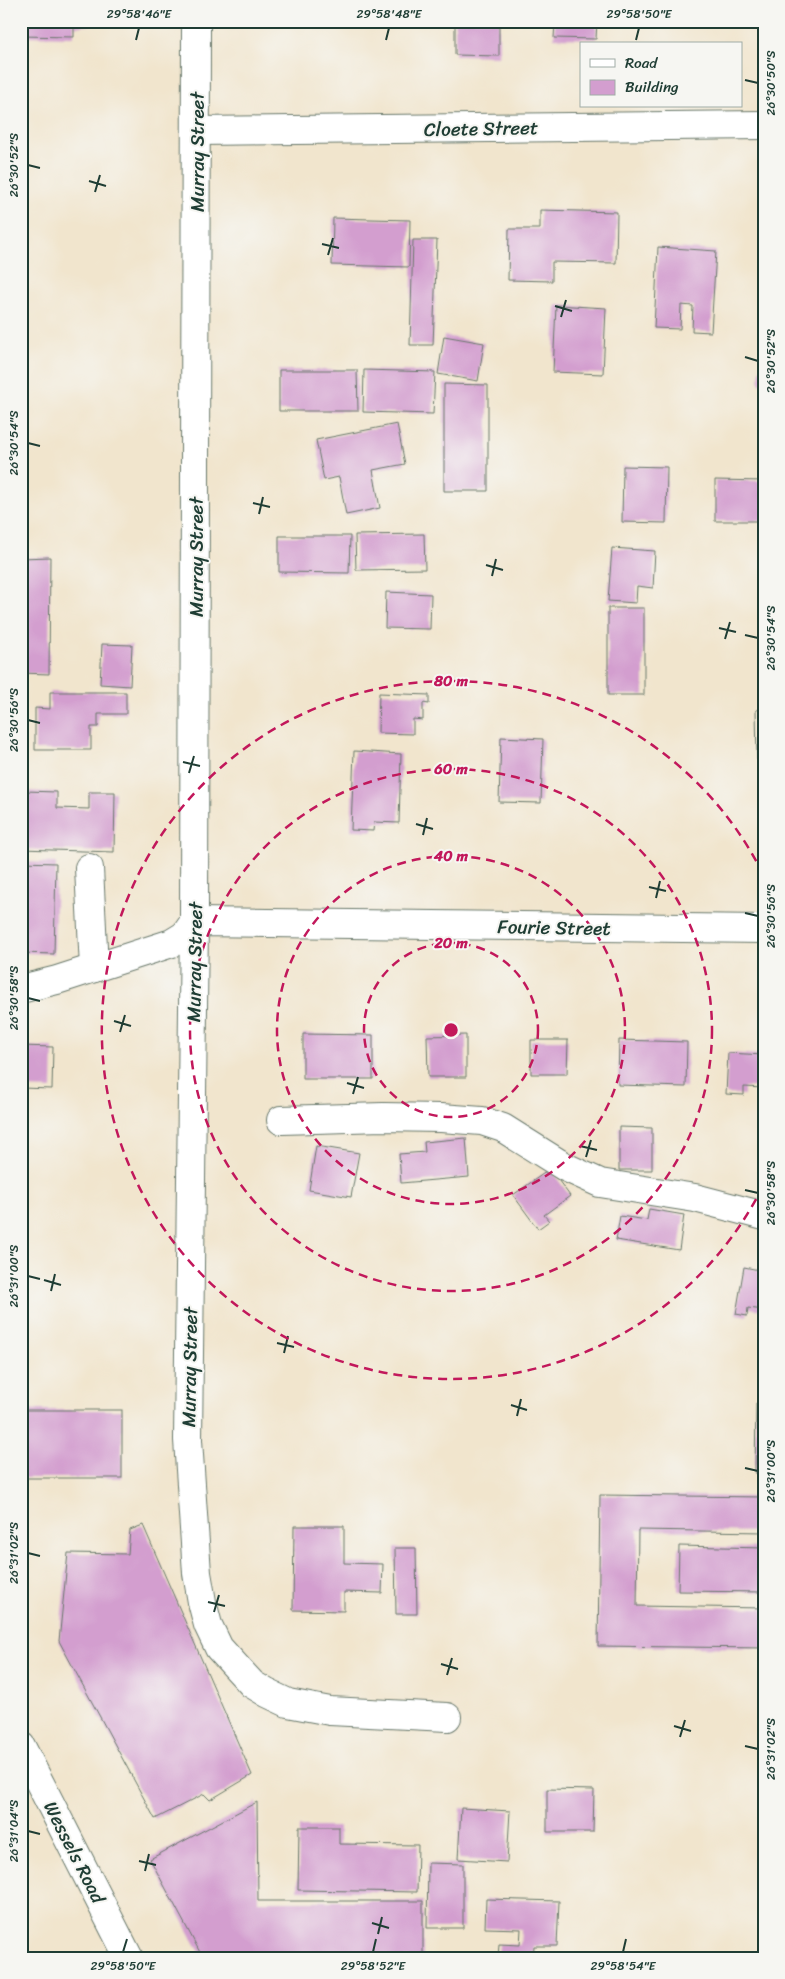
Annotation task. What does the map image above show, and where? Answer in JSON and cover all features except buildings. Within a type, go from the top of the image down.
[{"type":"street","name":"Murray Street","points":[[196,21],[194,922],[188,1440],[197,1573],[208,1625],[219,1648],[247,1679],[267,1693],[288,1703],[330,1711],[447,1717]]},
{"type":"street","name":"Cloete Street","points":[[197,131],[764,125]]},
{"type":"street","points":[[89,868],[94,968]]},
{"type":"street","name":"Fourie Street","points":[[194,922],[764,929]]},
{"type":"street","points":[[21,989],[57,980],[172,943],[185,935],[194,922]]},
{"type":"street","points":[[281,1120],[383,1116],[482,1121],[503,1128],[565,1167],[600,1183],[695,1198],[764,1216]]},
{"type":"street","name":"Wessels Road","points":[[21,1746],[129,1958]]}]
